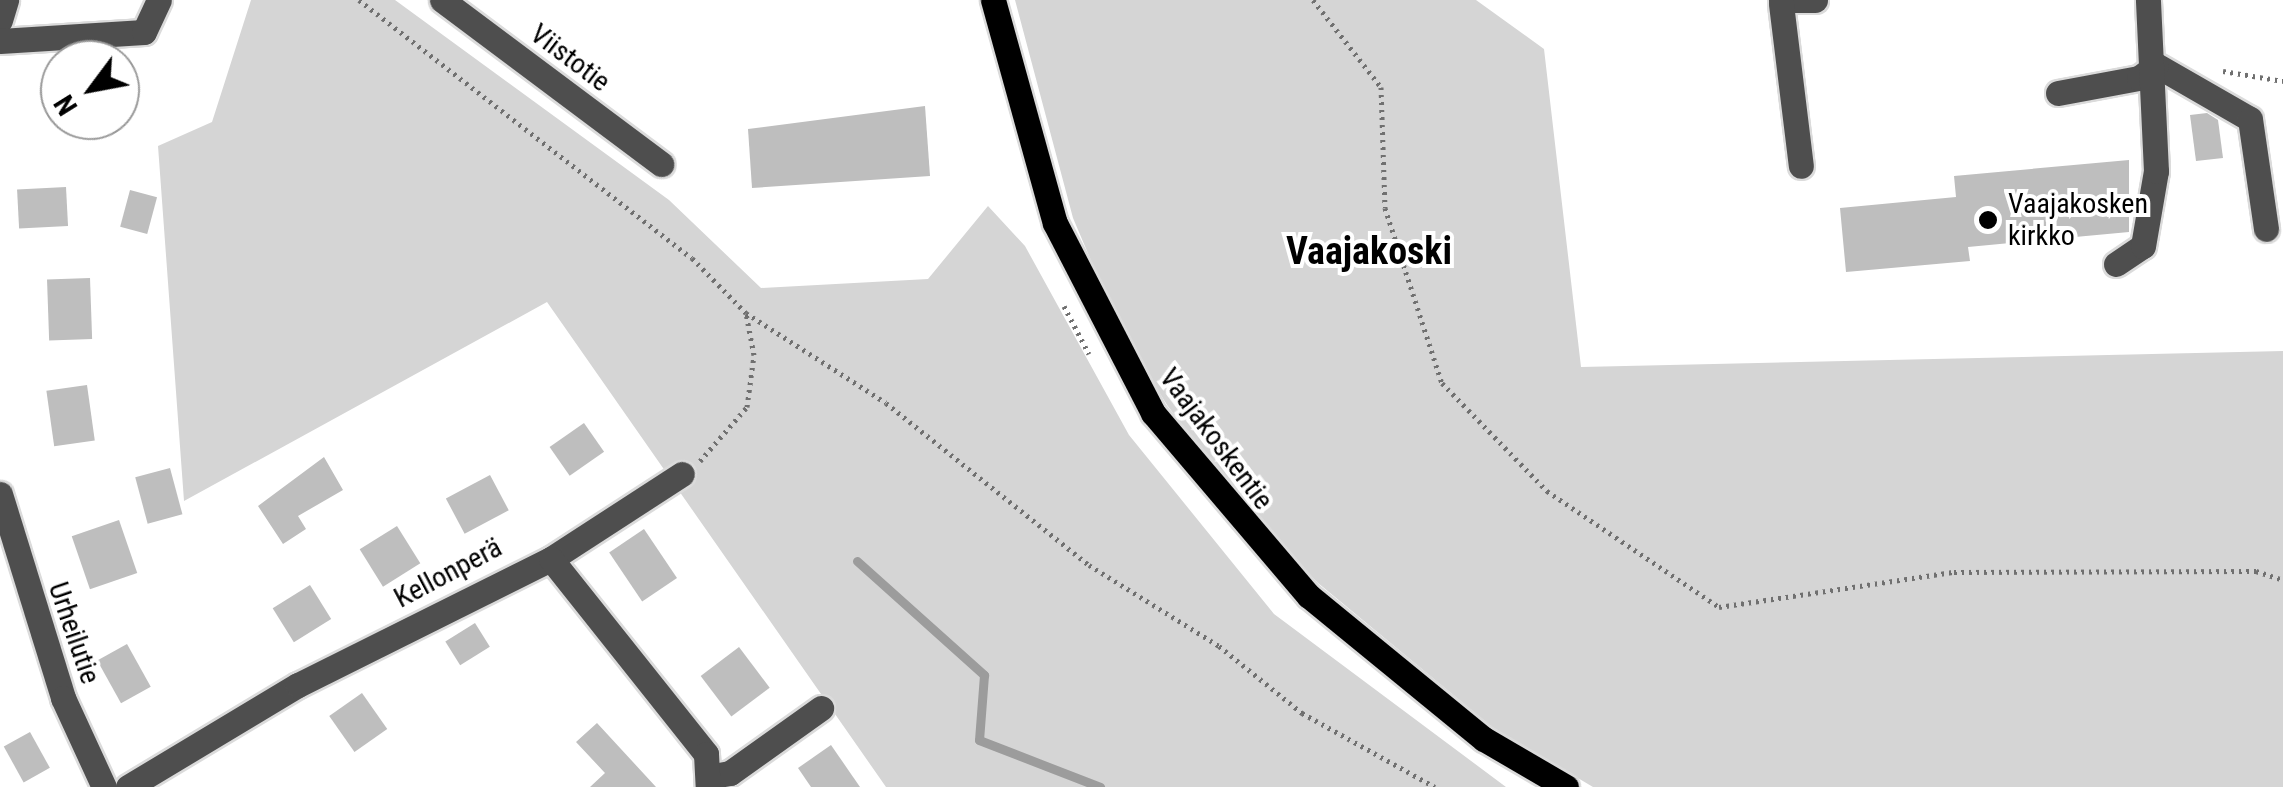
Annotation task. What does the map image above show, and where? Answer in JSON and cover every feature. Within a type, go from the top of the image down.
[{"type":"main road","name":"Vaajakoskentie","points":[[992,0],[1055,223],[1153,413],[1309,596],[1484,739],[1566,787]]},
{"type":"street","points":[[0,20],[6,0]]},
{"type":"street","points":[[0,41],[144,32],[159,0]]},
{"type":"street","name":"Viistotie","points":[[442,0],[661,164]]},
{"type":"street","points":[[1801,166],[1781,2],[1815,0]]},
{"type":"street","points":[[2116,264],[2143,246],[2156,171],[2156,64],[2148,0]]},
{"type":"street","points":[[2058,93],[2140,78],[2156,64]]},
{"type":"street","points":[[2156,64],[2250,119],[2266,229]]},
{"type":"street","name":"Kellonperä","points":[[128,787],[298,685],[551,559],[682,474]]},
{"type":"street","name":"Urheilutie","points":[[0,494],[44,642],[104,787]]},
{"type":"street","points":[[551,559],[706,754],[710,781],[730,773],[821,708]]},
{"type":"path","points":[[360,0],[692,258],[746,313],[871,392],[1089,565],[1220,646],[1302,713],[1435,787]]},
{"type":"path","points":[[1313,0],[1381,87],[1385,208],[1442,383],[1547,491],[1720,607],[1954,572],[2256,570],[2283,580]]},
{"type":"path","points":[[682,474],[724,444],[747,407],[754,355],[746,313]]},
{"type":"shaded area","points":[[251,0],[395,0],[669,200],[761,288],[928,279],[988,206],[1025,246],[1129,435],[1274,614],[1506,787],[886,787],[547,302],[184,501],[158,146],[212,122]]},
{"type":"shaded area","points":[[1015,0],[1476,0],[1544,49],[1581,367],[2283,351],[2283,787],[1593,787],[1492,727],[1318,583],[1239,501],[1167,405],[1120,329],[1073,218]]},
{"type":"building","points":[[925,106],[930,176],[752,188],[748,129]]},
{"type":"building","points":[[2207,113],[2218,120],[2223,158],[2196,161],[2190,115]]},
{"type":"building","name":"Vaajakosken kirkko","points":[[2129,160],[2129,232],[1968,247],[1970,261],[1846,272],[1840,208],[1956,197],[1954,176]]},
{"type":"building","points":[[66,187],[68,226],[19,229],[17,190]]},
{"type":"building","points":[[130,190],[157,197],[147,234],[120,227]]},
{"type":"building","points":[[90,278],[92,339],[49,340],[47,280]]},
{"type":"building","points":[[87,385],[95,440],[54,446],[46,391]]},
{"type":"building","points":[[584,423],[604,452],[570,476],[550,447]]},
{"type":"building","points":[[324,457],[343,490],[298,516],[306,529],[283,544],[258,506]]},
{"type":"building","points":[[170,468],[182,514],[148,524],[135,477]]},
{"type":"building","points":[[490,475],[509,510],[465,534],[446,498]]},
{"type":"building","points":[[119,520],[137,573],[90,589],[72,536]]},
{"type":"building","points":[[397,526],[420,563],[383,587],[360,549]]},
{"type":"building","points":[[644,529],[677,578],[642,601],[609,552]]},
{"type":"building","points":[[310,585],[331,619],[294,642],[273,608]]},
{"type":"building","points":[[475,623],[490,647],[460,665],[445,642]]},
{"type":"building","points":[[127,644],[151,687],[121,703],[97,660]]},
{"type":"building","points":[[739,647],[770,688],[731,717],[701,676]]},
{"type":"building","points":[[362,693],[387,729],[354,752],[329,716]]},
{"type":"building","points":[[597,723],[656,787],[590,787],[605,773],[576,742]]},
{"type":"building","points":[[30,732],[50,768],[24,782],[4,747]]},
{"type":"building","points":[[831,745],[860,787],[811,787],[798,768]]},
{"type":"waterway","points":[[857,561],[984,675],[979,740],[1100,787]]},
{"type":"place","name":"Vaajakosken kirkko","points":[[1988,220]]},
{"type":"district","name":"Vaajakoski","points":[[1369,252]]}]
